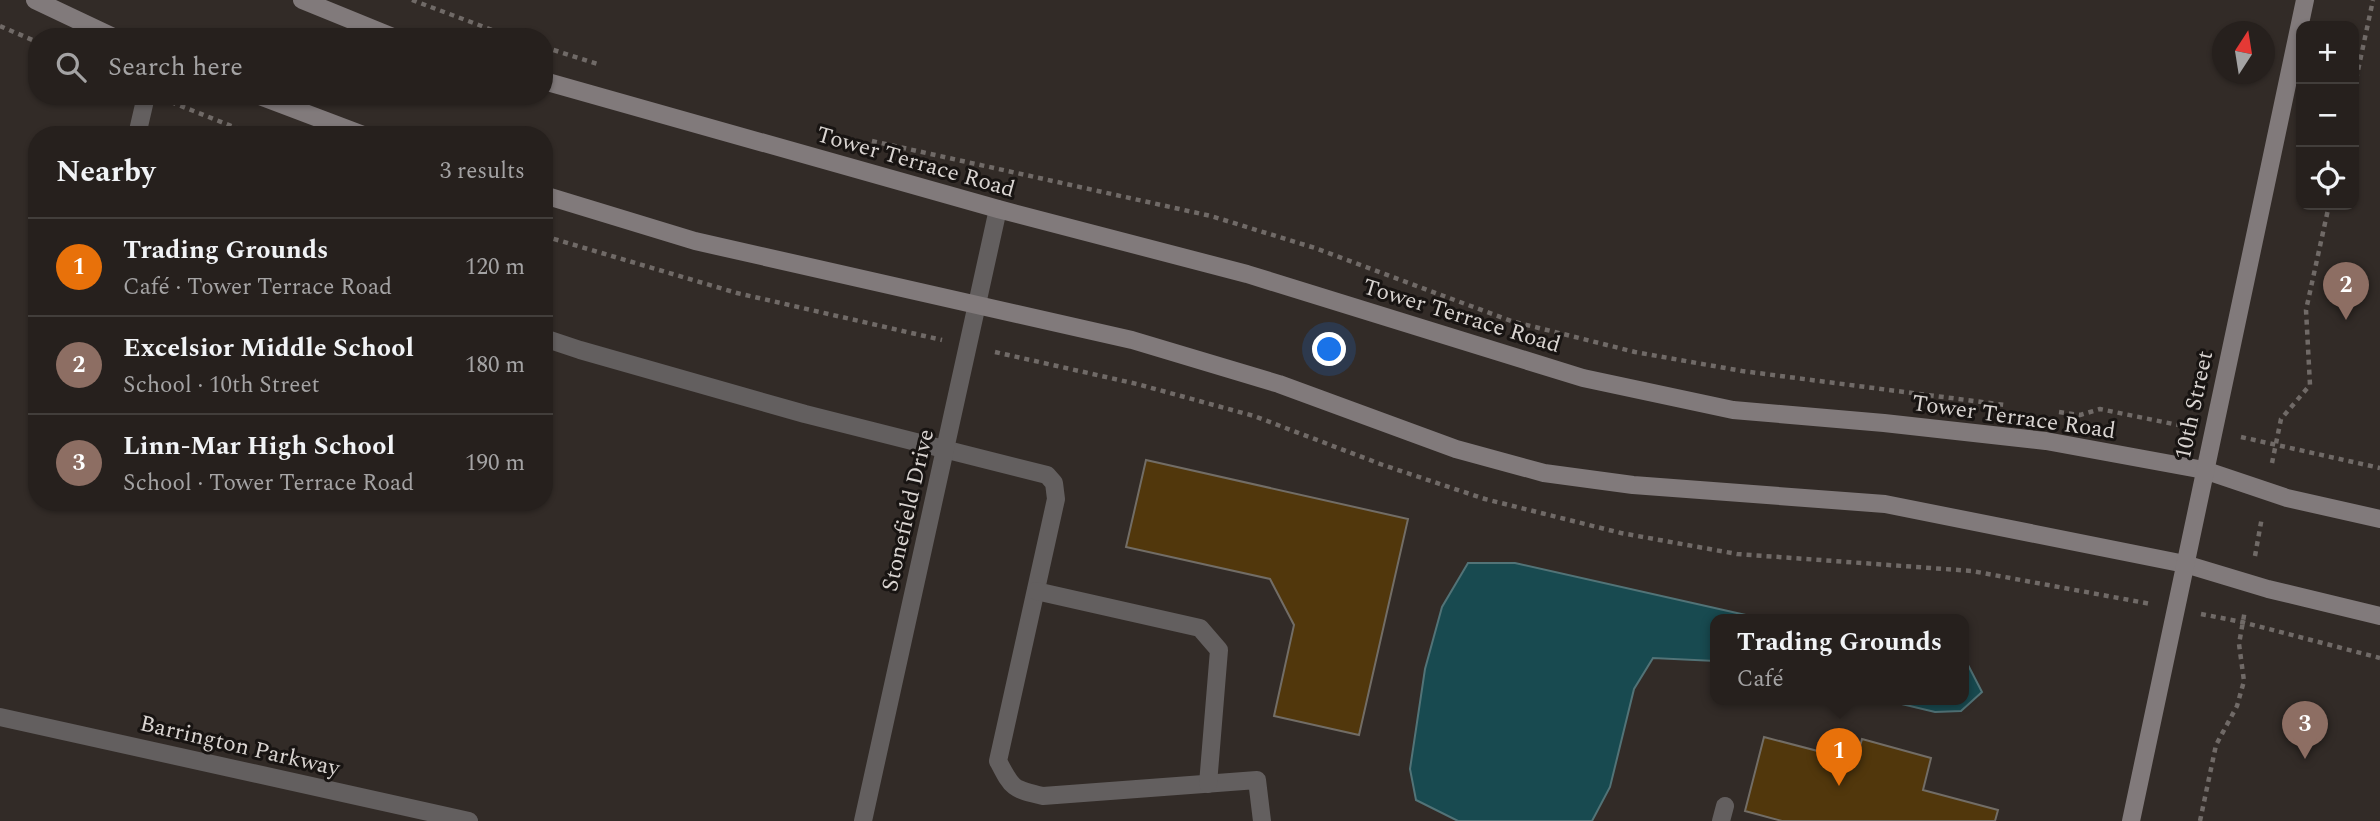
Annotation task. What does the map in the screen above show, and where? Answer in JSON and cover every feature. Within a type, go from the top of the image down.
[{"type":"street","points":[[35,0],[94,28]]},
{"type":"street","points":[[302,0],[371,28]]},
{"type":"street","name":"10th Street","points":[[2131,821],[2305,0]]},
{"type":"street","name":"Tower Terrace Road","points":[[553,85],[998,209],[1247,274],[1583,378],[1732,410],[2046,441],[2204,470],[2287,498],[2380,519]]},
{"type":"street","points":[[139,126],[144,105]]},
{"type":"street","points":[[284,105],[339,126]]},
{"type":"street","points":[[553,198],[695,241],[1132,340],[1279,384],[1455,449],[1544,473],[1633,485],[1885,504],[2185,564],[2380,616]]},
{"type":"street","name":"Stonefield Drive","points":[[863,821],[998,209]]},
{"type":"street","points":[[553,341],[805,414],[1047,475],[1054,483],[1056,499],[998,761],[1009,782],[1019,791],[1043,796],[1257,780],[1262,821]]},
{"type":"street","points":[[1036,591],[1200,628],[1212,639],[1219,650],[1208,784]]},
{"type":"street","name":"Barrington Parkway","points":[[0,716],[469,821]]},
{"type":"path","points":[[412,0],[487,28]]},
{"type":"path","points":[[2355,84],[2373,0]]},
{"type":"path","points":[[0,26],[28,38]]},
{"type":"path","points":[[553,50],[609,68]]},
{"type":"path","points":[[179,105],[232,126]]},
{"type":"path","points":[[866,140],[1210,216],[1315,248],[1511,321],[1635,352],[1742,371],[2015,407]]},
{"type":"path","points":[[2200,821],[2216,745],[2237,706],[2244,681],[2239,644],[2242,622],[2281,419],[2310,385],[2306,310],[2328,210]]},
{"type":"path","points":[[553,239],[737,293],[1137,384],[1254,416],[1383,465],[1485,499],[1621,533],[1737,554],[1972,571],[2120,598]]},
{"type":"path","points":[[2054,412],[2080,415],[2100,409],[2156,421]]},
{"type":"path","points":[[2269,442],[2380,468]]},
{"type":"path","points":[[2231,620],[2380,658]]},
{"type":"water","points":[[1468,563],[1515,563],[1741,614],[1710,614],[1710,661],[1653,658],[1634,689],[1610,787],[1592,821],[1458,821],[1416,800],[1410,769],[1425,669],[1442,607]]},
{"type":"water","points":[[1969,667],[1982,692],[1969,704]]},
{"type":"water","points":[[1906,705],[1968,705],[1961,711],[1935,712]]},
{"type":"building","points":[[1146,460],[1408,519],[1359,735],[1274,716],[1294,625],[1270,579],[1126,547]]},
{"type":"building","points":[[1764,737],[1856,761],[1862,739],[1931,758],[1923,790],[1998,810],[1995,821],[1782,821],[1745,811]]},
{"type":"place","name":"Excelsior Middle School","points":[[2346,320]]},
{"type":"place","name":"Linn-Mar High School","points":[[2305,759]]},
{"type":"place","name":"Trading Grounds","points":[[1839,786]]}]
